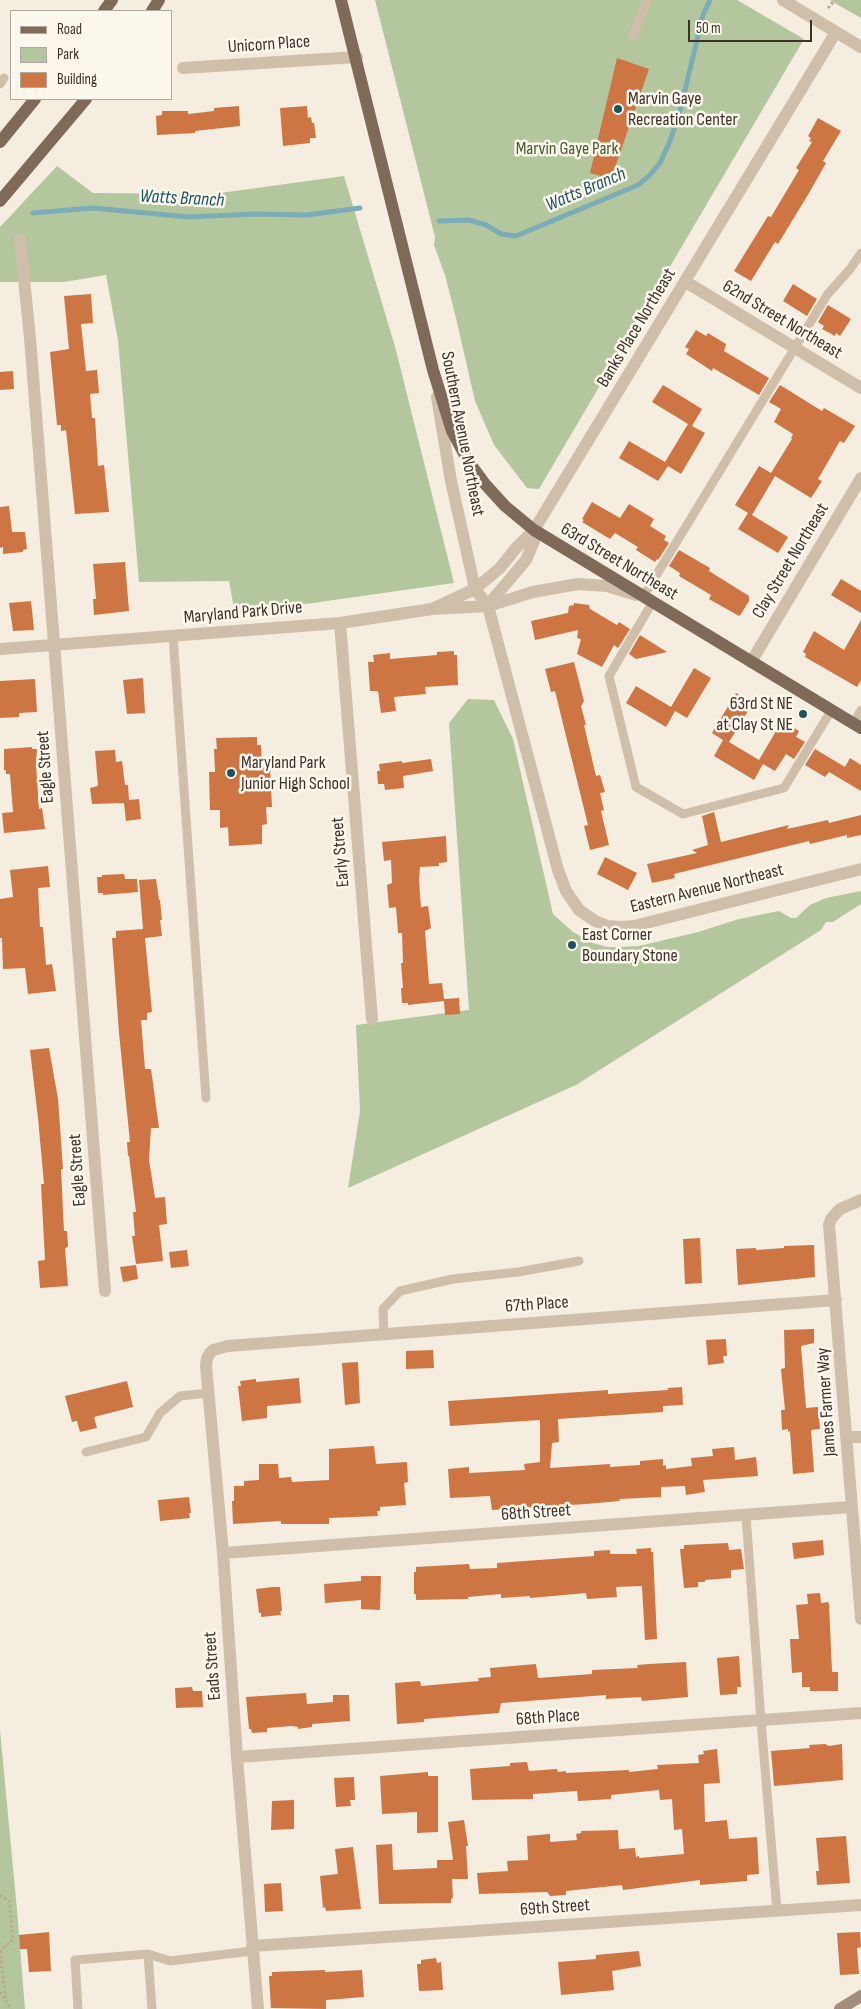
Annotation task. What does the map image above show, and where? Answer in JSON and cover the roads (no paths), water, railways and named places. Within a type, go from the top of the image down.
[{"type":"main road","name":"Southern Avenue Northeast","points":[[341,0],[357,57],[433,370]]},
{"type":"main road","points":[[0,142],[34,100]]},
{"type":"main road","points":[[0,201],[85,100]]},
{"type":"main road","name":"63rd Street Northeast","points":[[433,370],[452,431],[468,461],[505,506],[534,530],[858,728]]},
{"type":"main road","points":[[840,2009],[861,1996]]},
{"type":"street","points":[[783,0],[861,47]]},
{"type":"street","name":"Banks Place Northeast","points":[[432,609],[475,589],[500,568],[534,530],[836,32]]},
{"type":"street","name":"Unicorn Place","points":[[183,68],[357,57]]},
{"type":"street","name":"Eagle Street","points":[[20,240],[30,338],[105,1290]]},
{"type":"street","name":"62nd Street Northeast","points":[[686,282],[861,388]]},
{"type":"street","name":"Southern Avenue Northeast","points":[[433,370],[451,481],[475,589],[488,606],[558,870]]},
{"type":"street","name":"Clay Street Northeast","points":[[751,662],[861,478]]},
{"type":"street","points":[[488,606],[526,560],[534,541],[534,530]]},
{"type":"street","name":"Maryland Park Drive","points":[[0,650],[340,623],[432,609],[488,606],[542,590],[578,584],[607,586],[648,600]]},
{"type":"street","name":"Early Street","points":[[340,623],[372,1018]]},
{"type":"street","name":"Eastern Avenue Northeast","points":[[558,870],[566,891],[579,910],[595,921],[608,926],[621,927],[634,926],[861,870]]},
{"type":"street","name":"James Farmer Way","points":[[861,1200],[840,1209],[831,1218],[829,1225],[861,1619]]},
{"type":"street","name":"67th Place","points":[[240,1345],[836,1300]]},
{"type":"street","name":"Eads Street","points":[[240,1345],[218,1349],[207,1358],[206,1366],[223,1553],[237,1757],[258,2009]]},
{"type":"street","points":[[847,1437],[861,1437]]},
{"type":"street","name":"68th Street","points":[[223,1553],[852,1507]]},
{"type":"street","name":"68th Place","points":[[237,1757],[861,1713]]},
{"type":"street","name":"69th Street","points":[[252,1948],[861,1905]]},
{"type":"lane","points":[[633,36],[647,0]]},
{"type":"lane","points":[[831,711],[784,788],[683,814],[636,786],[609,676],[648,600],[794,348],[826,295],[850,269],[861,253]]},
{"type":"lane","points":[[173,636],[206,1098]]},
{"type":"lane","points":[[858,728],[861,710]]},
{"type":"lane","points":[[384,1334],[383,1309],[400,1291],[453,1278],[518,1272],[579,1262]]},
{"type":"lane","points":[[86,1452],[146,1438],[160,1413],[180,1396],[208,1392]]},
{"type":"lane","points":[[746,1515],[777,1910]]},
{"type":"lane","points":[[78,2009],[75,1960],[148,1954],[170,1961],[252,1948]]},
{"type":"lane","points":[[148,1954],[152,2009]]},
{"type":"waterway","name":"Watts Branch","points":[[439,221],[469,220],[486,225],[501,234],[516,236],[638,185],[660,163],[670,141],[680,111],[703,15],[710,0]]},
{"type":"waterway","name":"Watts Branch","points":[[33,213],[93,208],[189,217],[255,214],[307,215],[360,208]]},
{"type":"place","name":"Marvin Gaye Recreation Center","points":[[618,109]]},
{"type":"place","name":"63rd St NE at Clay St NE","points":[[803,714]]},
{"type":"place","name":"Maryland Park Junior High School","points":[[231,773]]},
{"type":"place","name":"East Corner Boundary Stone","points":[[572,945]]},
{"type":"park label","name":"Marvin Gaye Park","points":[[567,149]]}]
